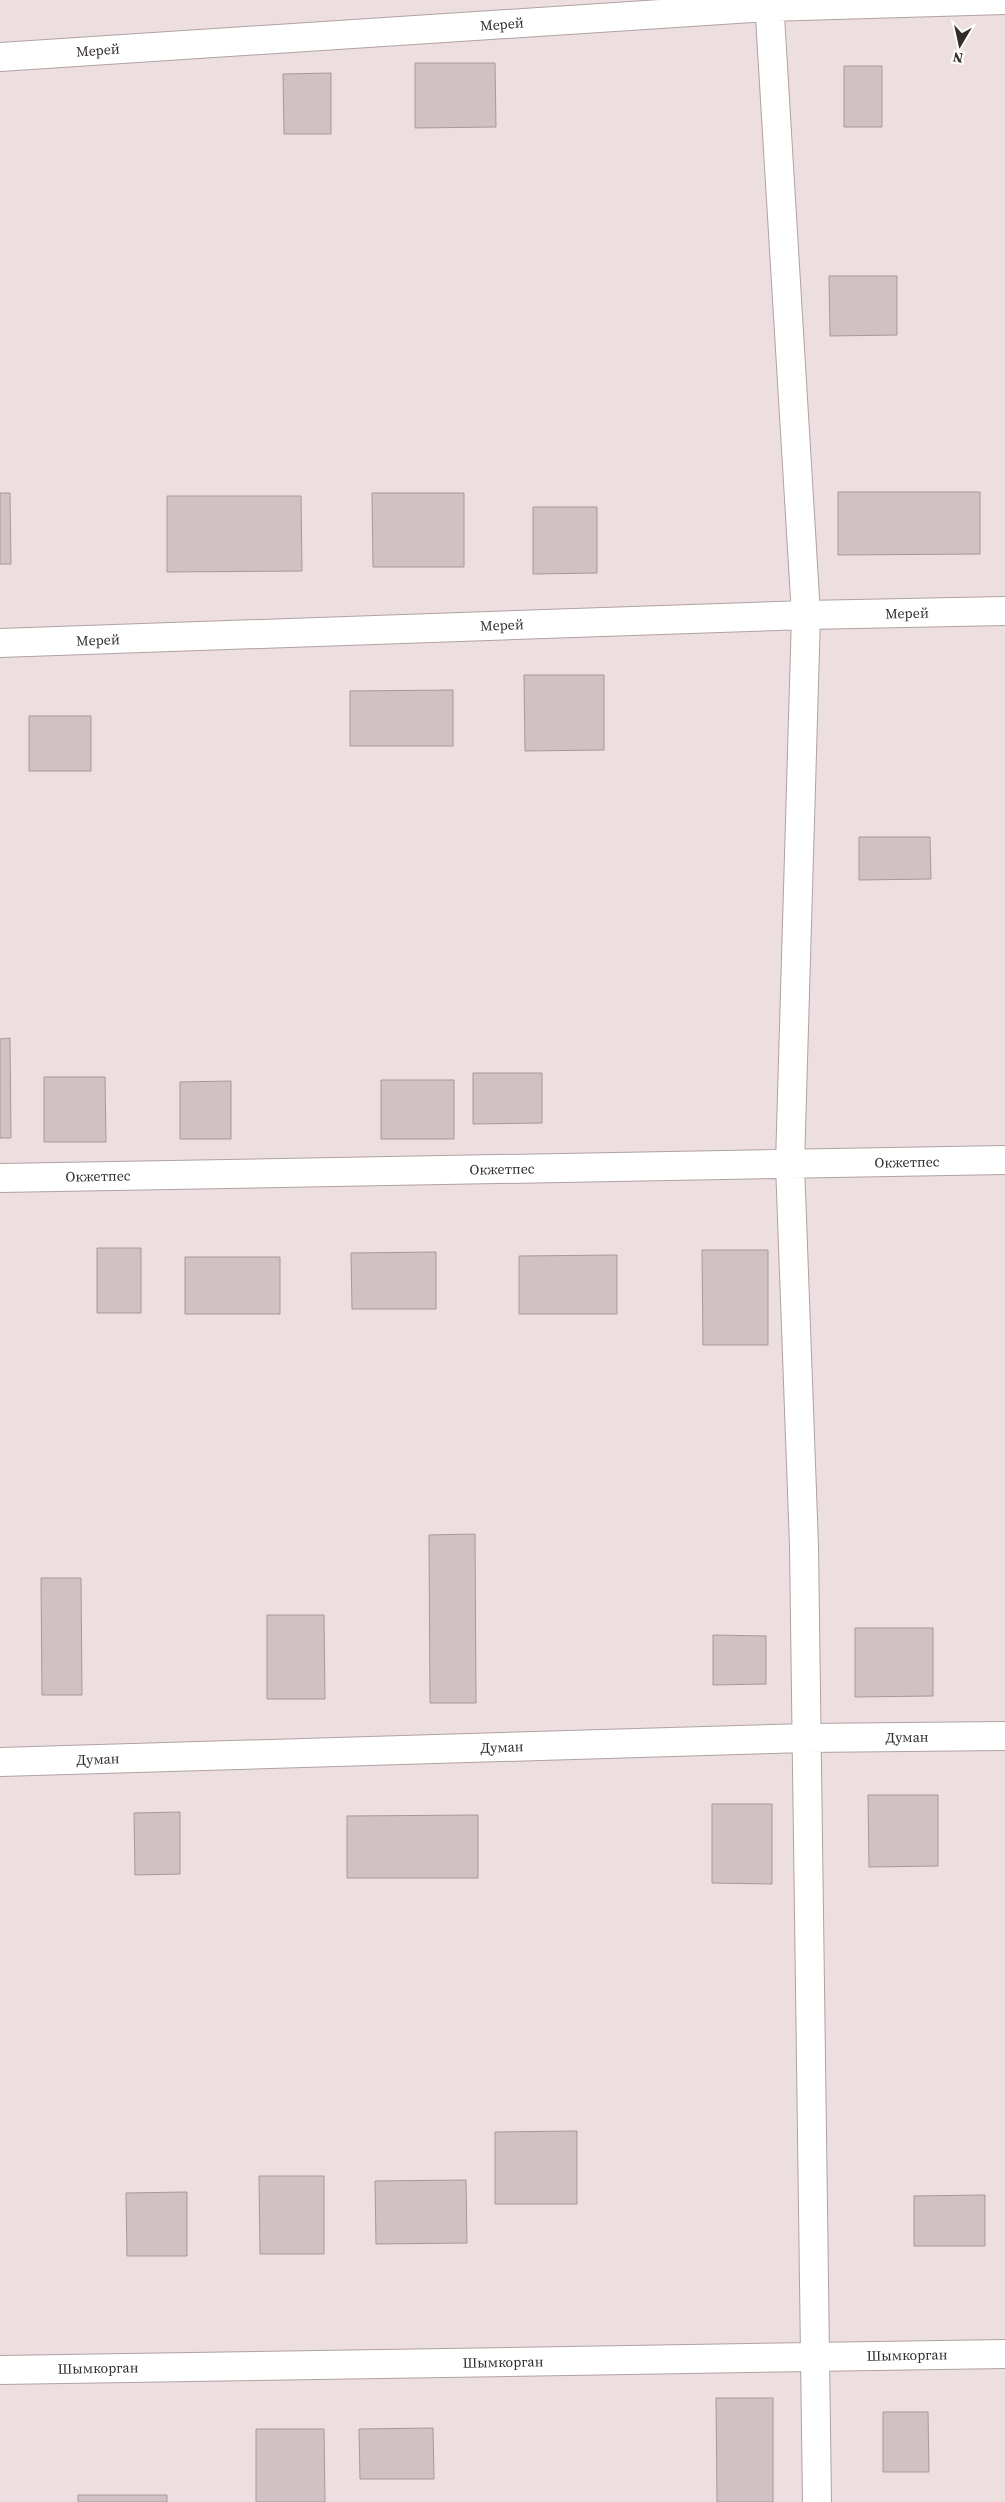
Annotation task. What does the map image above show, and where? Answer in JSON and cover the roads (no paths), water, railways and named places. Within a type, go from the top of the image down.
[{"type":"street","name":"Мерей","points":[[0,57],[768,3],[1005,0]]},
{"type":"street","points":[[768,3],[806,615],[790,1164],[804,1546],[817,2502]]},
{"type":"street","name":"Мерей","points":[[0,643],[806,615],[1005,611]]},
{"type":"street","name":"Окжетпес","points":[[0,1178],[1005,1160]]},
{"type":"street","name":"Думан","points":[[0,1762],[806,1738],[1005,1736]]},
{"type":"street","name":"Шымкорган","points":[[0,2370],[1005,2354]]}]
